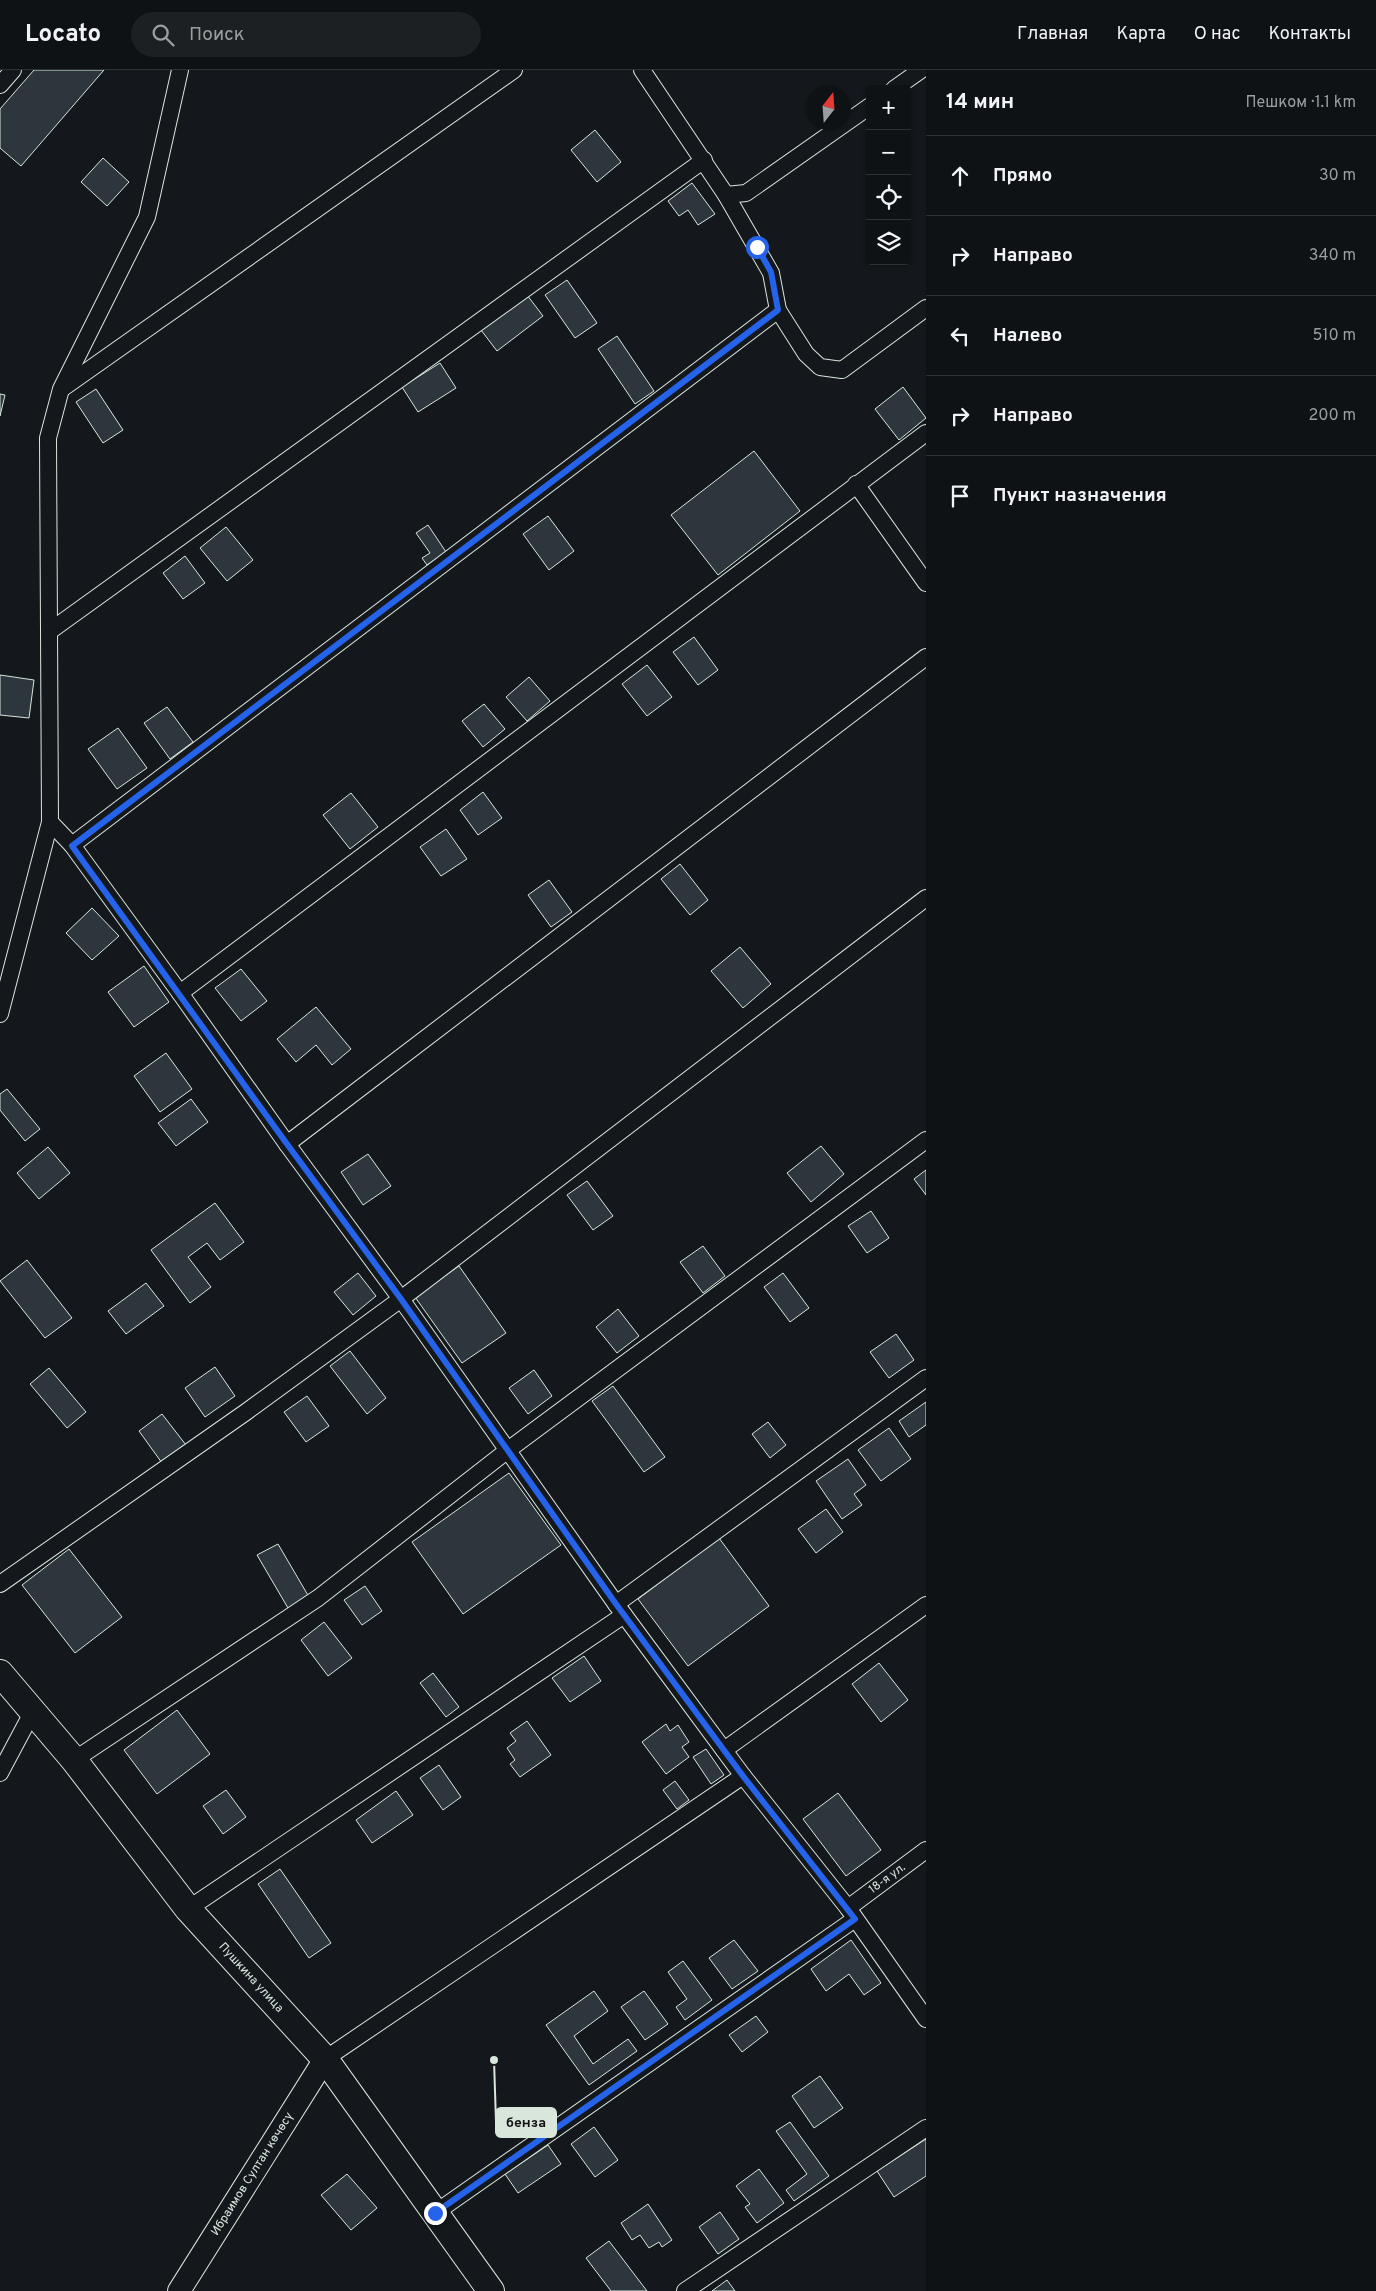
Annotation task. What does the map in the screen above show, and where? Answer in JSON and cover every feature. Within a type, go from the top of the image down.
[{"type":"highway","name":"Пушкина улица","points":[[0,1673],[74,1760],[188,1909],[326,2059],[491,2291]]},
{"type":"main road","name":"Ибраимов Султан көчөсү","points":[[179,2291],[326,2059]]},
{"type":"street","points":[[0,85],[13,70]]},
{"type":"street","points":[[0,1014],[50,822],[48,438],[61,389],[147,217],[180,70]]},
{"type":"street","points":[[61,389],[514,70]]},
{"type":"street","points":[[642,70],[726,195],[771,272],[778,310],[806,354],[820,367],[842,370],[926,308]]},
{"type":"street","points":[[900,85],[921,70]]},
{"type":"street","points":[[726,195],[746,192],[866,109]]},
{"type":"street","points":[[50,632],[704,160]]},
{"type":"street","points":[[72,846],[778,310]]},
{"type":"street","points":[[180,992],[926,433]]},
{"type":"street","points":[[856,484],[926,583]]},
{"type":"street","points":[[287,1144],[926,657]]},
{"type":"street","points":[[50,822],[72,846],[180,992],[287,1144],[401,1299],[620,1610],[743,1776],[851,1914],[926,2019]]},
{"type":"street","points":[[0,1584],[246,1412],[401,1299],[926,898]]},
{"type":"street","points":[[74,1760],[318,1598],[508,1450],[926,1140]]},
{"type":"street","points":[[188,1909],[620,1610],[926,1378]]},
{"type":"street","points":[[724,1750],[926,1605]]},
{"type":"street","points":[[0,1773],[33,1711]]},
{"type":"street","points":[[326,2059],[743,1776]]},
{"type":"street","name":"18-я ул.","points":[[435,2213],[851,1914],[926,1850]]},
{"type":"street","points":[[685,2291],[926,2128]]},
{"type":"building","points":[[34,70],[104,70],[21,166],[0,148],[0,109]]},
{"type":"building","points":[[595,130],[621,162],[597,182],[571,150]]},
{"type":"building","points":[[103,158],[129,182],[107,206],[81,182]]},
{"type":"building","points":[[692,183],[715,214],[698,225],[688,210],[679,216],[668,201]]},
{"type":"building","points":[[567,280],[597,323],[575,338],[545,295]]},
{"type":"building","points":[[527,295],[543,316],[497,351],[481,330]]},
{"type":"building","points":[[617,336],[654,391],[635,404],[598,349]]},
{"type":"building","points":[[440,363],[456,388],[418,412],[402,387]]},
{"type":"building","points":[[903,387],[926,418],[899,440],[875,409]]},
{"type":"building","points":[[96,389],[123,430],[103,443],[76,402]]},
{"type":"building","points":[[0,394],[5,395],[0,416]]},
{"type":"building","points":[[754,451],[800,511],[718,575],[671,515]]},
{"type":"building","points":[[548,516],[574,551],[549,570],[523,534]]},
{"type":"building","points":[[428,525],[446,552],[427,565],[422,558],[430,553],[416,533]]},
{"type":"building","points":[[226,527],[253,560],[227,581],[200,548]]},
{"type":"building","points":[[185,556],[205,583],[183,599],[163,573]]},
{"type":"building","points":[[694,637],[718,670],[698,685],[673,652]]},
{"type":"building","points":[[647,665],[672,697],[647,716],[622,684]]},
{"type":"building","points":[[0,675],[34,680],[29,718],[0,715]]},
{"type":"building","points":[[529,677],[550,701],[527,721],[506,697]]},
{"type":"building","points":[[484,704],[505,729],[483,747],[462,721]]},
{"type":"building","points":[[167,707],[193,742],[170,759],[144,723]]},
{"type":"building","points":[[118,728],[147,768],[117,789],[88,749]]},
{"type":"building","points":[[483,792],[502,818],[478,835],[460,810]]},
{"type":"building","points":[[351,793],[378,827],[350,849],[323,815]]},
{"type":"building","points":[[446,829],[467,859],[441,876],[420,847]]},
{"type":"building","points":[[680,864],[708,900],[690,915],[661,879]]},
{"type":"building","points":[[549,880],[572,912],[551,927],[528,895]]},
{"type":"building","points":[[92,908],[119,936],[92,960],[66,933]]},
{"type":"building","points":[[740,947],[771,984],[743,1008],[711,971]]},
{"type":"building","points":[[144,966],[169,1002],[134,1027],[108,992]]},
{"type":"building","points":[[241,969],[267,1001],[241,1021],[215,988]]},
{"type":"building","points":[[316,1007],[351,1049],[332,1065],[316,1045],[296,1062],[277,1039]]},
{"type":"building","points":[[166,1053],[192,1089],[160,1112],[134,1076]]},
{"type":"building","points":[[7,1089],[40,1129],[25,1141],[0,1110],[0,1094]]},
{"type":"building","points":[[191,1099],[208,1122],[176,1146],[158,1123]]},
{"type":"building","points":[[821,1146],[844,1174],[811,1202],[787,1173]]},
{"type":"building","points":[[48,1147],[70,1173],[39,1199],[17,1173]]},
{"type":"building","points":[[368,1154],[391,1186],[363,1205],[341,1172]]},
{"type":"building","points":[[926,1170],[926,1195],[914,1179]]},
{"type":"building","points":[[587,1181],[613,1216],[593,1230],[567,1195]]},
{"type":"building","points":[[215,1203],[244,1242],[220,1260],[207,1243],[188,1257],[211,1287],[190,1303],[151,1250]]},
{"type":"building","points":[[871,1211],[889,1238],[867,1253],[848,1226]]},
{"type":"building","points":[[703,1246],[725,1276],[703,1293],[680,1262]]},
{"type":"building","points":[[27,1260],[72,1318],[45,1338],[0,1281]]},
{"type":"building","points":[[459,1266],[506,1333],[462,1363],[415,1297]]},
{"type":"building","points":[[358,1273],[376,1296],[353,1315],[334,1292]]},
{"type":"building","points":[[783,1273],[809,1308],[790,1322],[764,1287]]},
{"type":"building","points":[[146,1283],[164,1306],[126,1334],[108,1311]]},
{"type":"building","points":[[618,1309],[639,1336],[617,1353],[596,1327]]},
{"type":"building","points":[[896,1334],[914,1360],[889,1378],[870,1352]]},
{"type":"building","points":[[350,1351],[386,1398],[367,1414],[330,1366]]},
{"type":"building","points":[[215,1367],[235,1396],[205,1417],[185,1388]]},
{"type":"building","points":[[49,1368],[86,1412],[67,1428],[30,1384]]},
{"type":"building","points":[[534,1370],[552,1396],[528,1414],[509,1388]]},
{"type":"building","points":[[613,1386],[665,1457],[644,1472],[592,1401]]},
{"type":"building","points":[[307,1396],[329,1426],[306,1442],[284,1412]]},
{"type":"building","points":[[926,1402],[926,1425],[909,1437],[899,1421]]},
{"type":"building","points":[[162,1414],[186,1445],[162,1463],[139,1431]]},
{"type":"building","points":[[768,1422],[786,1445],[770,1458],[752,1434]]},
{"type":"building","points":[[889,1428],[911,1459],[881,1481],[858,1450]]},
{"type":"building","points":[[848,1459],[866,1485],[854,1494],[862,1505],[842,1519],[816,1481]]},
{"type":"building","points":[[509,1473],[561,1545],[463,1614],[412,1542]]},
{"type":"building","points":[[826,1509],[843,1532],[816,1553],[798,1529]]},
{"type":"building","points":[[719,1538],[769,1606],[688,1666],[638,1599]]},
{"type":"building","points":[[278,1544],[309,1597],[288,1608],[257,1555]]},
{"type":"building","points":[[69,1549],[122,1617],[75,1653],[22,1585]]},
{"type":"building","points":[[365,1586],[382,1611],[362,1625],[344,1600]]},
{"type":"building","points":[[324,1622],[352,1658],[328,1676],[301,1640]]},
{"type":"building","points":[[584,1656],[601,1681],[570,1702],[552,1678]]},
{"type":"building","points":[[879,1663],[908,1700],[881,1722],[852,1684]]},
{"type":"building","points":[[433,1673],[459,1707],[446,1717],[420,1683]]},
{"type":"building","points":[[177,1710],[210,1754],[157,1794],[124,1750]]},
{"type":"building","points":[[527,1721],[551,1755],[520,1777],[510,1764],[515,1760],[507,1748],[516,1741],[510,1733]]},
{"type":"building","points":[[666,1724],[670,1731],[678,1725],[689,1742],[682,1747],[689,1757],[666,1774],[642,1742]]},
{"type":"building","points":[[706,1749],[724,1775],[711,1784],[693,1757]]},
{"type":"building","points":[[439,1765],[461,1797],[443,1810],[420,1778]]},
{"type":"building","points":[[675,1781],[689,1800],[677,1809],[663,1790]]},
{"type":"building","points":[[226,1790],[246,1817],[223,1834],[203,1806]]},
{"type":"building","points":[[396,1791],[413,1815],[372,1843],[356,1820]]},
{"type":"building","points":[[838,1793],[881,1850],[846,1876],[803,1819]]},
{"type":"building","points":[[280,1869],[331,1943],[309,1958],[258,1884]]},
{"type":"building","points":[[734,1940],[758,1971],[732,1989],[709,1958]]},
{"type":"building","points":[[851,1940],[881,1983],[864,1995],[849,1974],[826,1991],[811,1969]]},
{"type":"building","points":[[683,1961],[712,2000],[685,2020],[676,2007],[687,1999],[668,1972]]},
{"type":"building","points":[[594,1991],[608,2011],[574,2036],[593,2064],[628,2039],[637,2051],[589,2085],[546,2025]]},
{"type":"building","points":[[644,1991],[668,2024],[645,2040],[621,2007]]},
{"type":"building","points":[[756,2016],[768,2032],[742,2052],[729,2035]]},
{"type":"building","points":[[820,2076],[843,2108],[814,2128],[792,2096]]},
{"type":"building","points":[[790,2122],[829,2176],[794,2201],[786,2190],[807,2174],[776,2131]]},
{"type":"building","points":[[594,2127],[618,2160],[595,2177],[571,2144]]},
{"type":"building","points":[[926,2139],[926,2176],[894,2197],[877,2171]]},
{"type":"building","points":[[548,2145],[561,2164],[518,2193],[505,2174]]},
{"type":"building","points":[[759,2169],[784,2203],[757,2223],[745,2207],[750,2204],[736,2186]]},
{"type":"building","points":[[347,2174],[377,2208],[351,2230],[321,2195]]},
{"type":"building","points":[[648,2204],[672,2240],[662,2247],[659,2242],[649,2248],[640,2235],[632,2240],[621,2223]]},
{"type":"building","points":[[720,2212],[739,2239],[718,2254],[699,2227]]},
{"type":"building","points":[[609,2241],[647,2291],[611,2291],[586,2258]]},
{"type":"building","points":[[727,2280],[735,2291],[712,2291]]},
{"type":"place","name":"бенза","points":[[494,2060]]},
{"type":"route","points":[[435,2213],[855,1919],[743,1776],[616,1604],[401,1299],[287,1144],[180,992],[72,846],[778,310],[771,272],[757,247]]}]
